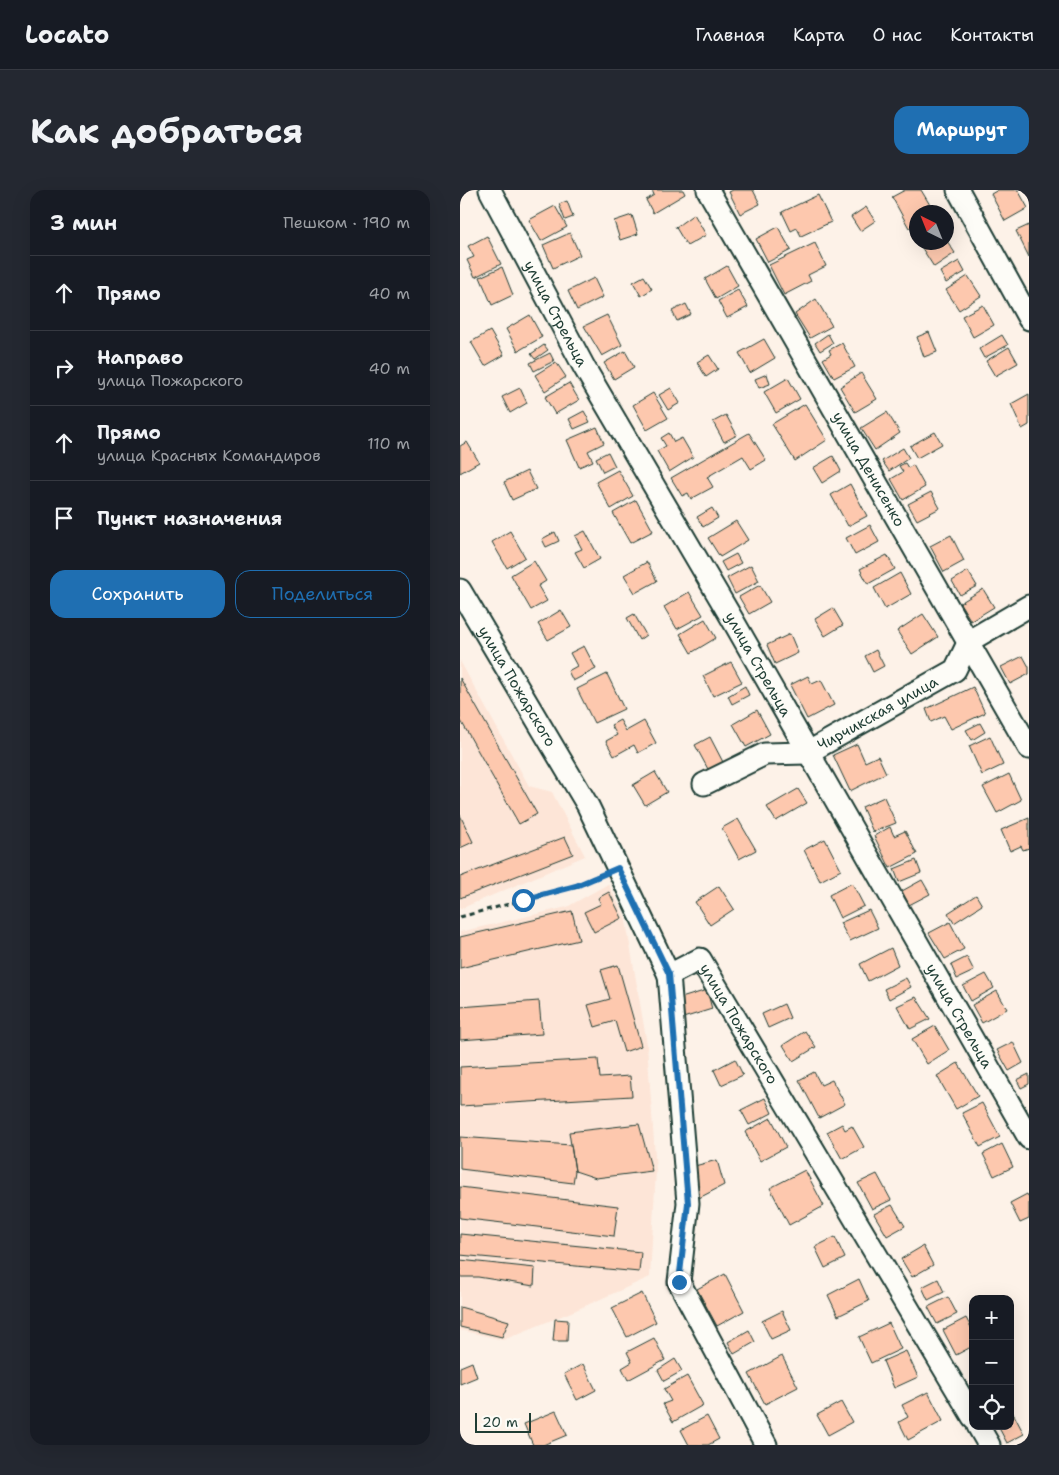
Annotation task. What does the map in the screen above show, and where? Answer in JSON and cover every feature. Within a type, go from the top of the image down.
[{"type":"street","name":"улица Стрельца","points":[[490,190],[584,367],[1029,1138]]},
{"type":"street","name":"улица Денисенко","points":[[708,190],[1029,748]]},
{"type":"street","points":[[958,190],[1029,319]]},
{"type":"street","name":"улица Пожарского","points":[[460,590],[588,806],[669,974],[700,959],[969,1410]]},
{"type":"street","points":[[969,641],[1029,606]]},
{"type":"street","name":"Чирчикская улица","points":[[704,784],[764,754],[807,753],[954,670],[969,641]]},
{"type":"street","points":[[669,974],[688,1203],[679,1282],[766,1445]]},
{"type":"street","points":[[980,1430],[989,1445]]},
{"type":"path","points":[[460,917],[576,886],[618,868]]},
{"type":"shaded area","points":[[460,661],[529,786],[552,792],[585,856],[460,909]]},
{"type":"shaded area","points":[[608,884],[625,916],[647,1044],[656,1170],[650,1277],[503,1340],[460,1330],[460,932],[567,907]]},
{"type":"building","points":[[652,190],[683,190],[685,194],[653,213],[646,200],[654,195]]},
{"type":"building","points":[[733,190],[753,190],[760,204],[740,214],[729,192]]},
{"type":"building","points":[[905,190],[921,190],[930,205],[909,205],[909,228],[892,197]]},
{"type":"building","points":[[998,190],[1018,190],[1028,208],[1005,221],[991,194]]},
{"type":"building","points":[[818,195],[831,222],[801,236],[797,228],[791,231],[782,212]]},
{"type":"building","points":[[567,201],[573,217],[565,220],[559,204]]},
{"type":"building","points":[[555,206],[567,227],[541,241],[529,220]]},
{"type":"building","points":[[866,207],[875,221],[860,231],[851,217]]},
{"type":"building","points":[[694,214],[706,235],[687,246],[675,226]]},
{"type":"building","points":[[632,215],[638,234],[620,240],[614,221]]},
{"type":"building","points":[[1029,225],[1029,257],[1016,231]]},
{"type":"building","points":[[778,227],[791,250],[768,262],[756,239]]},
{"type":"building","points":[[570,233],[580,255],[553,268],[543,245]]},
{"type":"building","points":[[487,236],[501,264],[475,277],[467,260],[474,257],[468,246]]},
{"type":"building","points":[[815,243],[826,266],[808,275],[811,281],[784,295],[769,265]]},
{"type":"building","points":[[923,250],[953,250],[955,253],[934,267]]},
{"type":"building","points":[[959,261],[965,272],[946,283],[940,272]]},
{"type":"building","points":[[727,266],[738,286],[716,299],[705,279]]},
{"type":"building","points":[[502,267],[513,295],[492,305],[480,277]]},
{"type":"building","points":[[644,276],[652,289],[641,296],[633,282]]},
{"type":"building","points":[[968,276],[981,296],[959,310],[946,290]]},
{"type":"building","points":[[594,278],[603,297],[577,310],[568,291]]},
{"type":"building","points":[[738,290],[748,307],[727,318],[718,301]]},
{"type":"building","points":[[816,299],[832,326],[810,338],[795,314]]},
{"type":"building","points":[[686,304],[691,314],[677,321],[672,311]]},
{"type":"building","points":[[983,305],[994,325],[973,337],[962,316]]},
{"type":"building","points":[[530,315],[542,337],[518,351],[506,329]]},
{"type":"building","points":[[607,315],[622,345],[602,356],[584,326]]},
{"type":"building","points":[[490,331],[504,355],[485,366],[471,342]]},
{"type":"building","points":[[929,332],[937,352],[924,357],[917,337]]},
{"type":"building","points":[[828,334],[833,343],[820,351],[815,343]]},
{"type":"building","points":[[1002,335],[1008,345],[984,358],[979,349]]},
{"type":"building","points":[[764,339],[775,358],[750,373],[739,353]]},
{"type":"building","points":[[842,343],[855,367],[834,378],[823,359],[831,354],[829,350]]},
{"type":"building","points":[[544,345],[548,350],[535,359],[531,354]]},
{"type":"building","points":[[1009,347],[1018,363],[995,376],[986,361]]},
{"type":"building","points":[[625,351],[634,367],[614,379],[604,363]]},
{"type":"building","points":[[550,353],[554,361],[534,371],[530,363]]},
{"type":"building","points":[[709,355],[718,369],[706,377],[697,362]]},
{"type":"building","points":[[556,362],[566,377],[545,391],[535,375]]},
{"type":"building","points":[[861,373],[877,399],[855,412],[840,387]]},
{"type":"building","points":[[767,374],[770,384],[759,388],[755,379]]},
{"type":"building","points":[[788,378],[800,399],[776,413],[764,392]]},
{"type":"building","points":[[569,383],[579,400],[555,414],[545,397]]},
{"type":"building","points":[[520,388],[527,403],[510,413],[502,397]]},
{"type":"building","points":[[671,388],[680,403],[668,410],[659,395]]},
{"type":"building","points":[[653,393],[668,418],[647,430],[633,405]]},
{"type":"building","points":[[1029,394],[1029,425],[1022,429],[1011,404]]},
{"type":"building","points":[[805,404],[827,440],[795,461],[772,424]]},
{"type":"building","points":[[584,411],[590,422],[574,429],[569,419]]},
{"type":"building","points":[[887,412],[900,433],[875,450],[861,428]]},
{"type":"building","points":[[726,415],[737,435],[724,442],[713,422]]},
{"type":"building","points":[[597,427],[604,443],[588,451],[593,461],[579,467],[567,440]]},
{"type":"building","points":[[935,432],[942,444],[917,458],[910,446]]},
{"type":"building","points":[[669,433],[674,442],[682,438],[693,457],[669,472],[657,451],[666,446],[661,438]]},
{"type":"building","points":[[749,433],[766,460],[751,469],[743,456],[707,477],[713,487],[691,499],[688,493],[682,496],[671,478]]},
{"type":"building","points":[[467,442],[479,462],[460,473],[460,446]]},
{"type":"building","points":[[903,448],[909,458],[889,471],[882,461]]},
{"type":"building","points":[[608,452],[615,466],[603,472],[596,458]]},
{"type":"building","points":[[833,456],[841,471],[822,483],[813,468]]},
{"type":"building","points":[[905,463],[908,468],[913,465],[925,487],[903,500],[891,479],[903,472],[899,466]]},
{"type":"building","points":[[618,470],[633,496],[611,509],[596,482]]},
{"type":"building","points":[[527,471],[536,489],[512,500],[504,482]]},
{"type":"building","points":[[850,484],[867,516],[848,526],[831,495]]},
{"type":"building","points":[[931,492],[940,508],[917,520],[908,504]]},
{"type":"building","points":[[636,500],[653,531],[630,543],[613,513]]},
{"type":"building","points":[[712,508],[718,518],[703,527],[697,517]]},
{"type":"building","points":[[736,521],[748,540],[720,557],[708,538]]},
{"type":"building","points":[[870,525],[879,542],[855,555],[846,538]]},
{"type":"building","points":[[510,531],[525,557],[507,568],[492,542]]},
{"type":"building","points":[[585,531],[600,559],[584,568],[575,552],[582,549],[575,536]]},
{"type":"building","points":[[555,532],[559,541],[546,547],[542,539]]},
{"type":"building","points":[[951,535],[964,561],[944,572],[930,546]]},
{"type":"building","points":[[736,554],[741,563],[726,571],[721,562]]},
{"type":"building","points":[[887,555],[895,569],[868,584],[860,569]]},
{"type":"building","points":[[534,561],[546,581],[538,586],[547,601],[531,610],[511,575]]},
{"type":"building","points":[[647,562],[657,581],[635,593],[624,575]]},
{"type":"building","points":[[751,565],[759,581],[735,594],[727,578]]},
{"type":"building","points":[[968,571],[977,586],[960,595],[952,581]]},
{"type":"building","points":[[900,573],[911,594],[885,609],[874,588]]},
{"type":"building","points":[[760,585],[770,602],[749,614],[739,597]]},
{"type":"building","points":[[983,589],[994,607],[971,621],[960,603]]},
{"type":"building","points":[[689,592],[703,615],[677,629],[664,607]]},
{"type":"building","points":[[833,608],[843,625],[825,636],[815,619]]},
{"type":"building","points":[[561,610],[571,627],[548,640],[538,624]]},
{"type":"building","points":[[634,614],[646,635],[639,640],[627,618]]},
{"type":"building","points":[[923,614],[938,637],[912,654],[897,631]]},
{"type":"building","points":[[705,619],[716,638],[691,653],[680,634]]},
{"type":"building","points":[[790,634],[798,653],[775,664],[767,645]]},
{"type":"building","points":[[584,646],[596,669],[573,681],[568,671],[577,666],[570,653]]},
{"type":"building","points":[[876,650],[884,666],[873,672],[865,656]]},
{"type":"building","points":[[1023,656],[1029,667],[1029,674],[1010,684],[1001,667]]},
{"type":"building","points":[[731,662],[742,682],[713,696],[703,676]]},
{"type":"building","points":[[607,674],[624,709],[594,723],[577,689]]},
{"type":"building","points":[[808,676],[812,684],[821,680],[834,705],[807,719],[790,685]]},
{"type":"building","points":[[460,678],[537,814],[519,824],[460,719]]},
{"type":"building","points":[[745,686],[749,695],[732,704],[728,696]]},
{"type":"building","points":[[973,687],[985,713],[951,729],[944,716],[931,722],[926,709]]},
{"type":"building","points":[[757,710],[770,734],[746,747],[733,724]]},
{"type":"building","points":[[620,720],[626,731],[644,721],[656,743],[638,753],[634,745],[614,756],[606,741],[617,735],[611,725]]},
{"type":"building","points":[[980,723],[985,732],[972,740],[966,730]]},
{"type":"building","points":[[990,736],[1003,765],[982,775],[969,746]]},
{"type":"building","points":[[710,737],[724,764],[709,771],[695,745]]},
{"type":"building","points":[[857,744],[865,762],[878,756],[886,773],[850,791],[833,755]]},
{"type":"building","points":[[655,772],[667,792],[645,805],[633,785]]},
{"type":"building","points":[[1009,774],[1021,800],[997,813],[983,787]]},
{"type":"building","points":[[798,789],[807,803],[776,821],[767,807]]},
{"type":"building","points":[[884,797],[896,823],[873,832],[862,807]]},
{"type":"building","points":[[460,815],[473,842],[460,848]]},
{"type":"building","points":[[1029,818],[1029,848],[1023,850],[1021,846],[1010,851],[1001,830]]},
{"type":"building","points":[[738,819],[756,850],[739,859],[722,828]]},
{"type":"building","points":[[890,827],[894,836],[905,831],[917,854],[890,868],[874,836]]},
{"type":"building","points":[[565,837],[573,854],[460,898],[460,877]]},
{"type":"building","points":[[825,839],[841,870],[820,881],[804,850]]},
{"type":"building","points":[[916,860],[921,873],[899,882],[894,869]]},
{"type":"building","points":[[922,880],[930,894],[909,905],[902,891]]},
{"type":"building","points":[[852,883],[864,906],[840,918],[829,895]]},
{"type":"building","points":[[719,886],[734,909],[710,925],[695,902]]},
{"type":"building","points":[[609,892],[622,918],[594,932],[584,912],[601,904],[598,898]]},
{"type":"building","points":[[976,895],[982,905],[954,923],[948,913]]},
{"type":"building","points":[[869,910],[878,928],[850,941],[840,923]]},
{"type":"building","points":[[572,911],[579,940],[460,968],[460,937]]},
{"type":"building","points":[[950,922],[964,949],[945,959],[929,933]]},
{"type":"building","points":[[891,948],[898,965],[868,981],[860,964]]},
{"type":"building","points":[[967,957],[974,971],[957,979],[951,965]]},
{"type":"building","points":[[618,965],[641,1046],[624,1052],[615,1021],[595,1027],[588,1005],[610,999],[601,970]]},
{"type":"building","points":[[986,974],[994,988],[971,1001],[963,986]]},
{"type":"building","points":[[906,978],[911,987],[889,999],[884,989]]},
{"type":"building","points":[[707,990],[712,1009],[683,1018],[678,999]]},
{"type":"building","points":[[997,991],[1007,1009],[982,1023],[972,1005]]},
{"type":"building","points":[[916,997],[930,1019],[910,1029],[897,1006]]},
{"type":"building","points":[[539,1001],[542,1034],[460,1040],[460,1007]]},
{"type":"building","points":[[784,1004],[790,1018],[768,1028],[762,1014]]},
{"type":"building","points":[[935,1026],[949,1050],[927,1064],[912,1039]]},
{"type":"building","points":[[805,1031],[816,1047],[793,1061],[783,1045]]},
{"type":"building","points":[[1013,1042],[1023,1063],[1009,1071],[997,1050]]},
{"type":"building","points":[[598,1059],[600,1078],[630,1076],[632,1096],[460,1106],[460,1067]]},
{"type":"building","points":[[735,1059],[743,1075],[721,1085],[714,1070]]},
{"type":"building","points":[[958,1063],[978,1096],[956,1109],[937,1076]]},
{"type":"building","points":[[814,1072],[821,1085],[832,1080],[845,1104],[819,1118],[799,1080]]},
{"type":"building","points":[[1029,1074],[1029,1084],[1021,1088],[1017,1080]]},
{"type":"building","points":[[765,1098],[772,1113],[749,1125],[741,1110]]},
{"type":"building","points":[[982,1103],[1000,1137],[980,1147],[962,1113]]},
{"type":"building","points":[[771,1118],[786,1147],[760,1161],[745,1132]]},
{"type":"building","points":[[639,1124],[652,1171],[596,1178],[575,1171],[569,1132]]},
{"type":"building","points":[[842,1124],[845,1130],[852,1126],[864,1147],[842,1159],[827,1132]]},
{"type":"building","points":[[460,1137],[571,1145],[575,1171],[573,1183],[460,1169]]},
{"type":"building","points":[[1002,1144],[1013,1167],[994,1176],[983,1154]]},
{"type":"building","points":[[717,1160],[724,1185],[699,1198],[691,1167]]},
{"type":"building","points":[[805,1170],[824,1206],[789,1225],[770,1188]]},
{"type":"building","points":[[877,1174],[891,1200],[872,1209],[858,1183]]},
{"type":"building","points":[[460,1187],[618,1206],[614,1236],[460,1218]]},
{"type":"building","points":[[1027,1194],[1029,1198],[1029,1219],[1020,1223],[1010,1203]]},
{"type":"building","points":[[892,1205],[905,1226],[887,1236],[874,1214]]},
{"type":"building","points":[[460,1234],[641,1252],[639,1272],[460,1255]]},
{"type":"building","points":[[835,1237],[845,1258],[825,1268],[815,1247]]},
{"type":"building","points":[[923,1246],[933,1265],[912,1277],[901,1259]]},
{"type":"building","points":[[460,1260],[535,1268],[534,1286],[478,1277],[460,1277]]},
{"type":"building","points":[[725,1274],[744,1311],[717,1326],[697,1289]]},
{"type":"building","points":[[859,1279],[869,1301],[838,1316],[828,1295]]},
{"type":"building","points":[[938,1279],[944,1292],[928,1300],[922,1287]]},
{"type":"building","points":[[642,1293],[656,1322],[627,1337],[612,1308]]},
{"type":"building","points":[[948,1297],[957,1314],[937,1324],[928,1307]]},
{"type":"building","points":[[460,1307],[509,1321],[502,1337],[460,1327]]},
{"type":"building","points":[[782,1311],[791,1330],[771,1339],[762,1321]]},
{"type":"building","points":[[966,1318],[969,1324],[969,1348],[956,1355],[943,1330]]},
{"type":"building","points":[[555,1319],[568,1320],[567,1341],[553,1341]]},
{"type":"building","points":[[889,1323],[901,1349],[871,1363],[859,1337]]},
{"type":"building","points":[[749,1330],[755,1342],[734,1354],[728,1342]]},
{"type":"building","points":[[654,1338],[665,1360],[628,1380],[622,1368],[632,1362],[627,1352]]},
{"type":"building","points":[[906,1351],[918,1377],[894,1388],[883,1361]]},
{"type":"building","points":[[782,1356],[798,1387],[765,1404],[749,1374]]},
{"type":"building","points":[[675,1359],[682,1371],[664,1381],[658,1370]]},
{"type":"building","points":[[472,1362],[477,1377],[460,1384],[460,1367]]},
{"type":"building","points":[[583,1364],[596,1390],[577,1400],[564,1374]]},
{"type":"building","points":[[687,1376],[703,1405],[673,1422],[663,1404],[671,1401],[664,1389]]},
{"type":"building","points":[[928,1392],[943,1421],[908,1440],[899,1422],[908,1417],[902,1405]]},
{"type":"building","points":[[841,1402],[852,1422],[828,1435],[817,1415]]},
{"type":"building","points":[[556,1411],[567,1435],[543,1445],[533,1445],[524,1424]]},
{"type":"building","points":[[1014,1415],[1024,1434],[1007,1443],[1000,1430],[1014,1430]]},
{"type":"building","points":[[707,1416],[719,1439],[708,1445],[689,1445],[681,1430]]},
{"type":"route","points":[[523,900],[576,886],[618,868],[669,974],[688,1203],[679,1282]]}]
